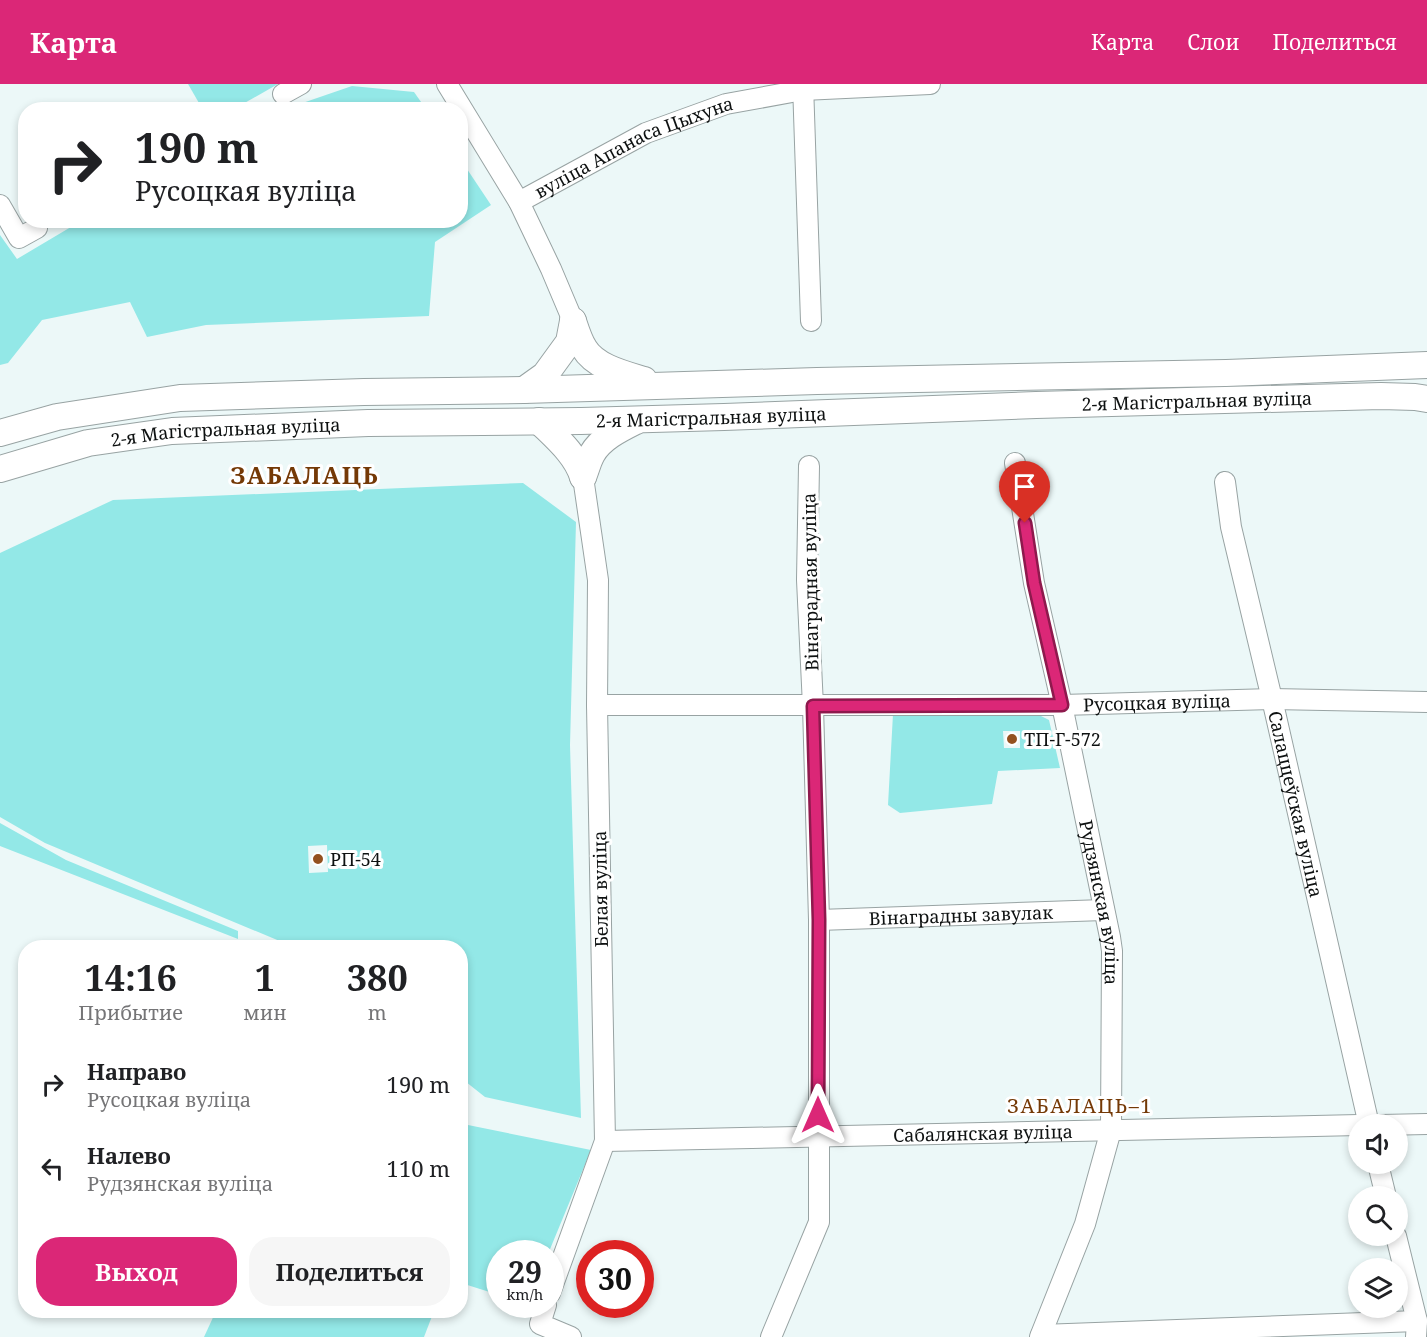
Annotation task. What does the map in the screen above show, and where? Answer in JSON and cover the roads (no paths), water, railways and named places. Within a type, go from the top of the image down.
[{"type":"main road","points":[[573,321],[585,350],[596,361],[617,372],[660,385]]},
{"type":"main road","points":[[524,390],[545,375],[558,358],[569,342],[573,321]]},
{"type":"main road","name":"2-я Магістральная вуліца","points":[[0,433],[57,417],[180,398],[1238,372],[1427,365]]},
{"type":"main road","name":"2-я Магістральная вуліца","points":[[0,469],[88,443],[171,431],[368,423],[640,419],[1381,396],[1427,399]]},
{"type":"main road","points":[[583,477],[592,453],[602,442],[616,431],[640,419]]},
{"type":"main road","points":[[539,421],[561,442],[580,467],[583,477]]},
{"type":"street","points":[[283,94],[301,84]]},
{"type":"street","points":[[447,84],[458,102]]},
{"type":"street","name":"вуліца Апанаса Цыхуна","points":[[519,202],[646,133],[726,104],[803,87],[930,84]]},
{"type":"street","points":[[803,87],[811,321]]},
{"type":"street","points":[[468,118],[519,202],[573,321]]},
{"type":"street","points":[[0,205],[20,238],[37,228]]},
{"type":"street","name":"Рудзянская вуліца","points":[[1015,463],[1034,583],[1062,705],[1112,951],[1111,1130],[1085,1224],[1040,1336]]},
{"type":"street","name":"Вінаградная вуліца","points":[[771,1337],[819,1222],[819,920],[807,580],[809,466]]},
{"type":"street","name":"Белая вуліца","points":[[564,1254],[605,1141],[597,705],[598,580],[583,477]]},
{"type":"street","name":"Салаццеўская вуліца","points":[[1225,482],[1231,527],[1366,1114]]},
{"type":"street","name":"Русоцкая вуліца","points":[[597,705],[1062,705],[1272,699],[1427,702]]},
{"type":"street","name":"Вінаградны завулак","points":[[819,920],[1104,910]]},
{"type":"street","points":[[1408,1124],[1427,1124]]},
{"type":"street","name":"Сабалянская вуліца","points":[[605,1141],[1348,1125]]},
{"type":"street","points":[[1040,1336],[1416,1329],[1398,1246]]},
{"type":"street","points":[[542,1318],[540,1324],[571,1337]]},
{"type":"place","name":"ТП-Г-572","points":[[1012,739]]},
{"type":"place","name":"РП-54","points":[[318,859]]},
{"type":"district","name":"ЗАБАЛАЦЬ","points":[[305,474]]},
{"type":"district","name":"ЗАБАЛАЦЬ–1","points":[[1080,1105]]}]
